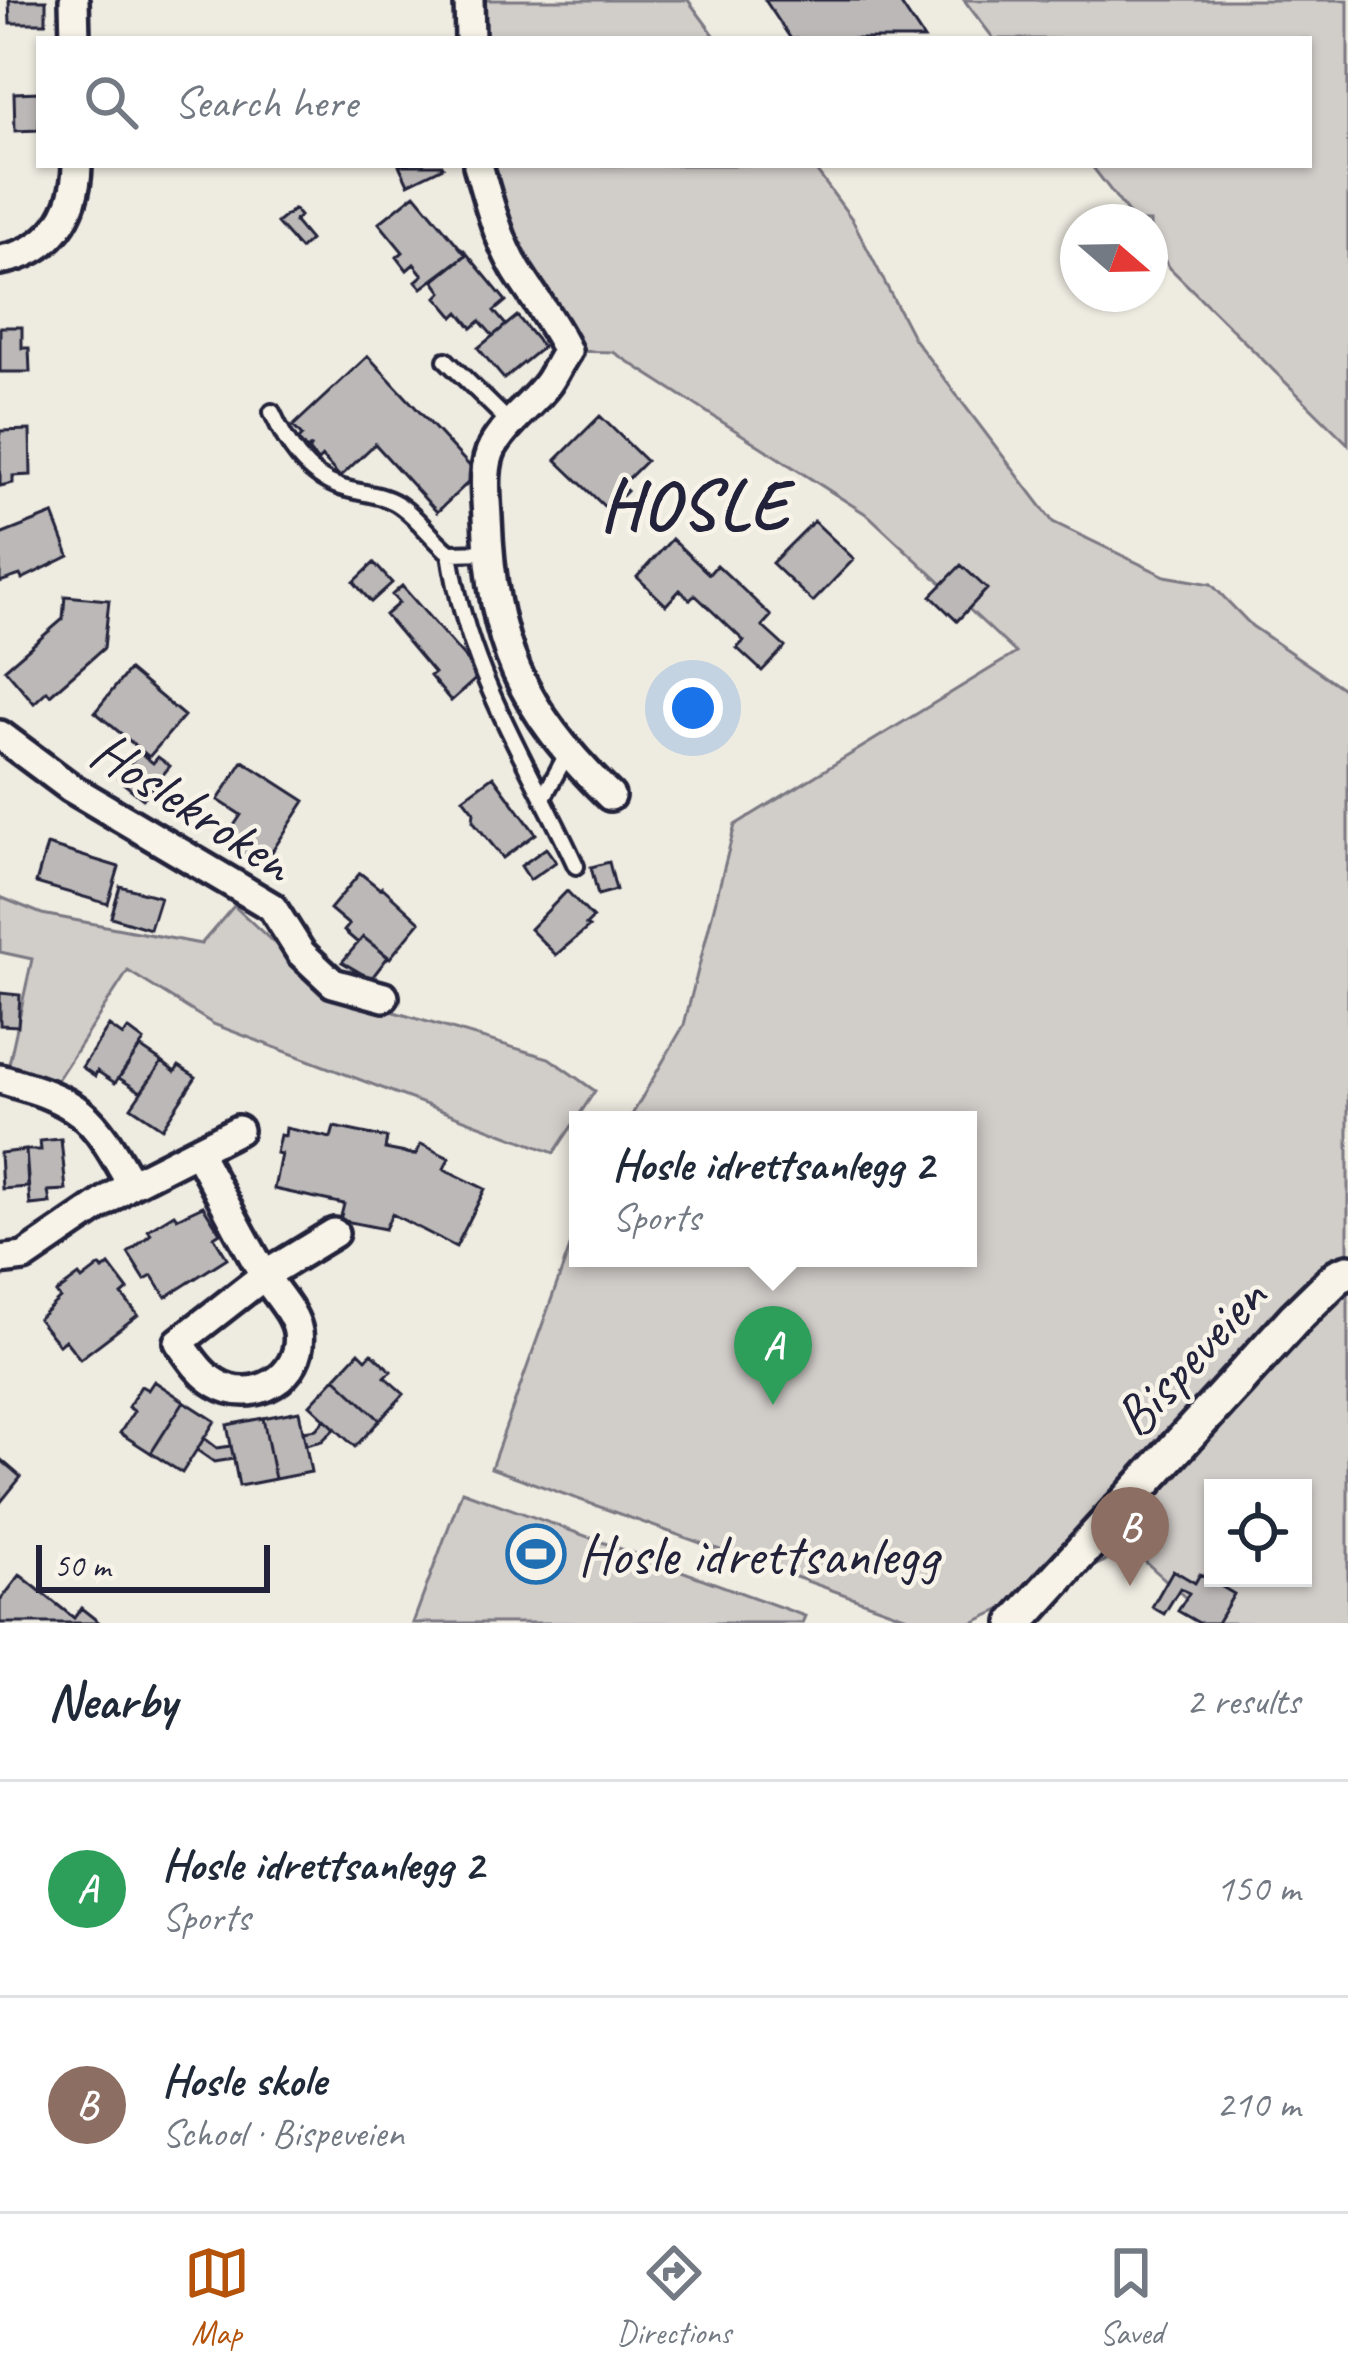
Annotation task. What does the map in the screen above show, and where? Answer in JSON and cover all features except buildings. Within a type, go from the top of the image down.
[{"type":"street","points":[[74,0],[75,36]]},
{"type":"street","points":[[469,0],[470,36]]},
{"type":"street","points":[[0,260],[25,256],[55,231],[76,187],[77,168]]},
{"type":"street","points":[[479,168],[515,268],[552,320],[566,351],[548,382],[491,448],[486,478],[493,597],[526,696],[567,754],[610,796]]},
{"type":"street","name":"Hoslekroken","points":[[0,735],[71,788],[272,907],[301,953],[333,982],[384,997]]},
{"type":"street","points":[[0,1079],[35,1089],[86,1114],[131,1184]]},
{"type":"street","points":[[0,1260],[24,1257],[131,1184],[238,1130]]},
{"type":"street","points":[[198,1153],[265,1275],[293,1318],[298,1334],[295,1360],[278,1383],[246,1393],[218,1385],[179,1342],[265,1275],[334,1233]]},
{"type":"street","name":"Bispeveien","points":[[1016,1623],[1296,1317],[1348,1272]]},
{"type":"lane","points":[[446,360],[511,424]]},
{"type":"lane","points":[[272,412],[288,446],[319,476],[340,488],[400,505],[450,553],[462,622],[502,723],[544,796],[576,866]]},
{"type":"lane","points":[[450,553],[489,552]]},
{"type":"lane","points":[[544,796],[567,754]]},
{"type":"shaded area","points":[[469,0],[688,0],[715,36],[470,36]]},
{"type":"shaded area","points":[[964,0],[1348,0],[1348,444],[1170,268],[1168,204],[1121,204],[1093,168],[1312,168],[1312,36],[992,36]]},
{"type":"shaded area","points":[[479,168],[814,168],[852,219],[914,339],[1053,522],[1165,576],[1211,584],[1252,626],[1348,692],[1348,1623],[1214,1623],[1131,1549],[972,1623],[924,1623],[491,1468],[569,1250],[569,1267],[977,1267],[977,1111],[634,1111],[684,1025],[735,825],[1016,653],[869,516],[613,352],[567,351]]},
{"type":"shaded area","points":[[0,897],[42,914],[201,944],[234,906],[312,978],[374,1006],[549,1058],[595,1091],[582,1111],[569,1111],[569,1130],[554,1153],[213,1024],[128,971],[57,1080],[9,1064],[32,959],[0,952]]},
{"type":"shaded area","name":"Hosle idrettsanlegg","points":[[462,1491],[805,1616],[802,1623],[413,1623]]},
{"type":"place","name":"Hosle idrettsanlegg 2","points":[[773,1405]]},
{"type":"place","name":"Hosle idrettsanlegg","points":[[536,1554]]},
{"type":"place","name":"Hosle skole","points":[[1130,1586]]},
{"type":"district","name":"HOSLE","points":[[695,504]]}]
